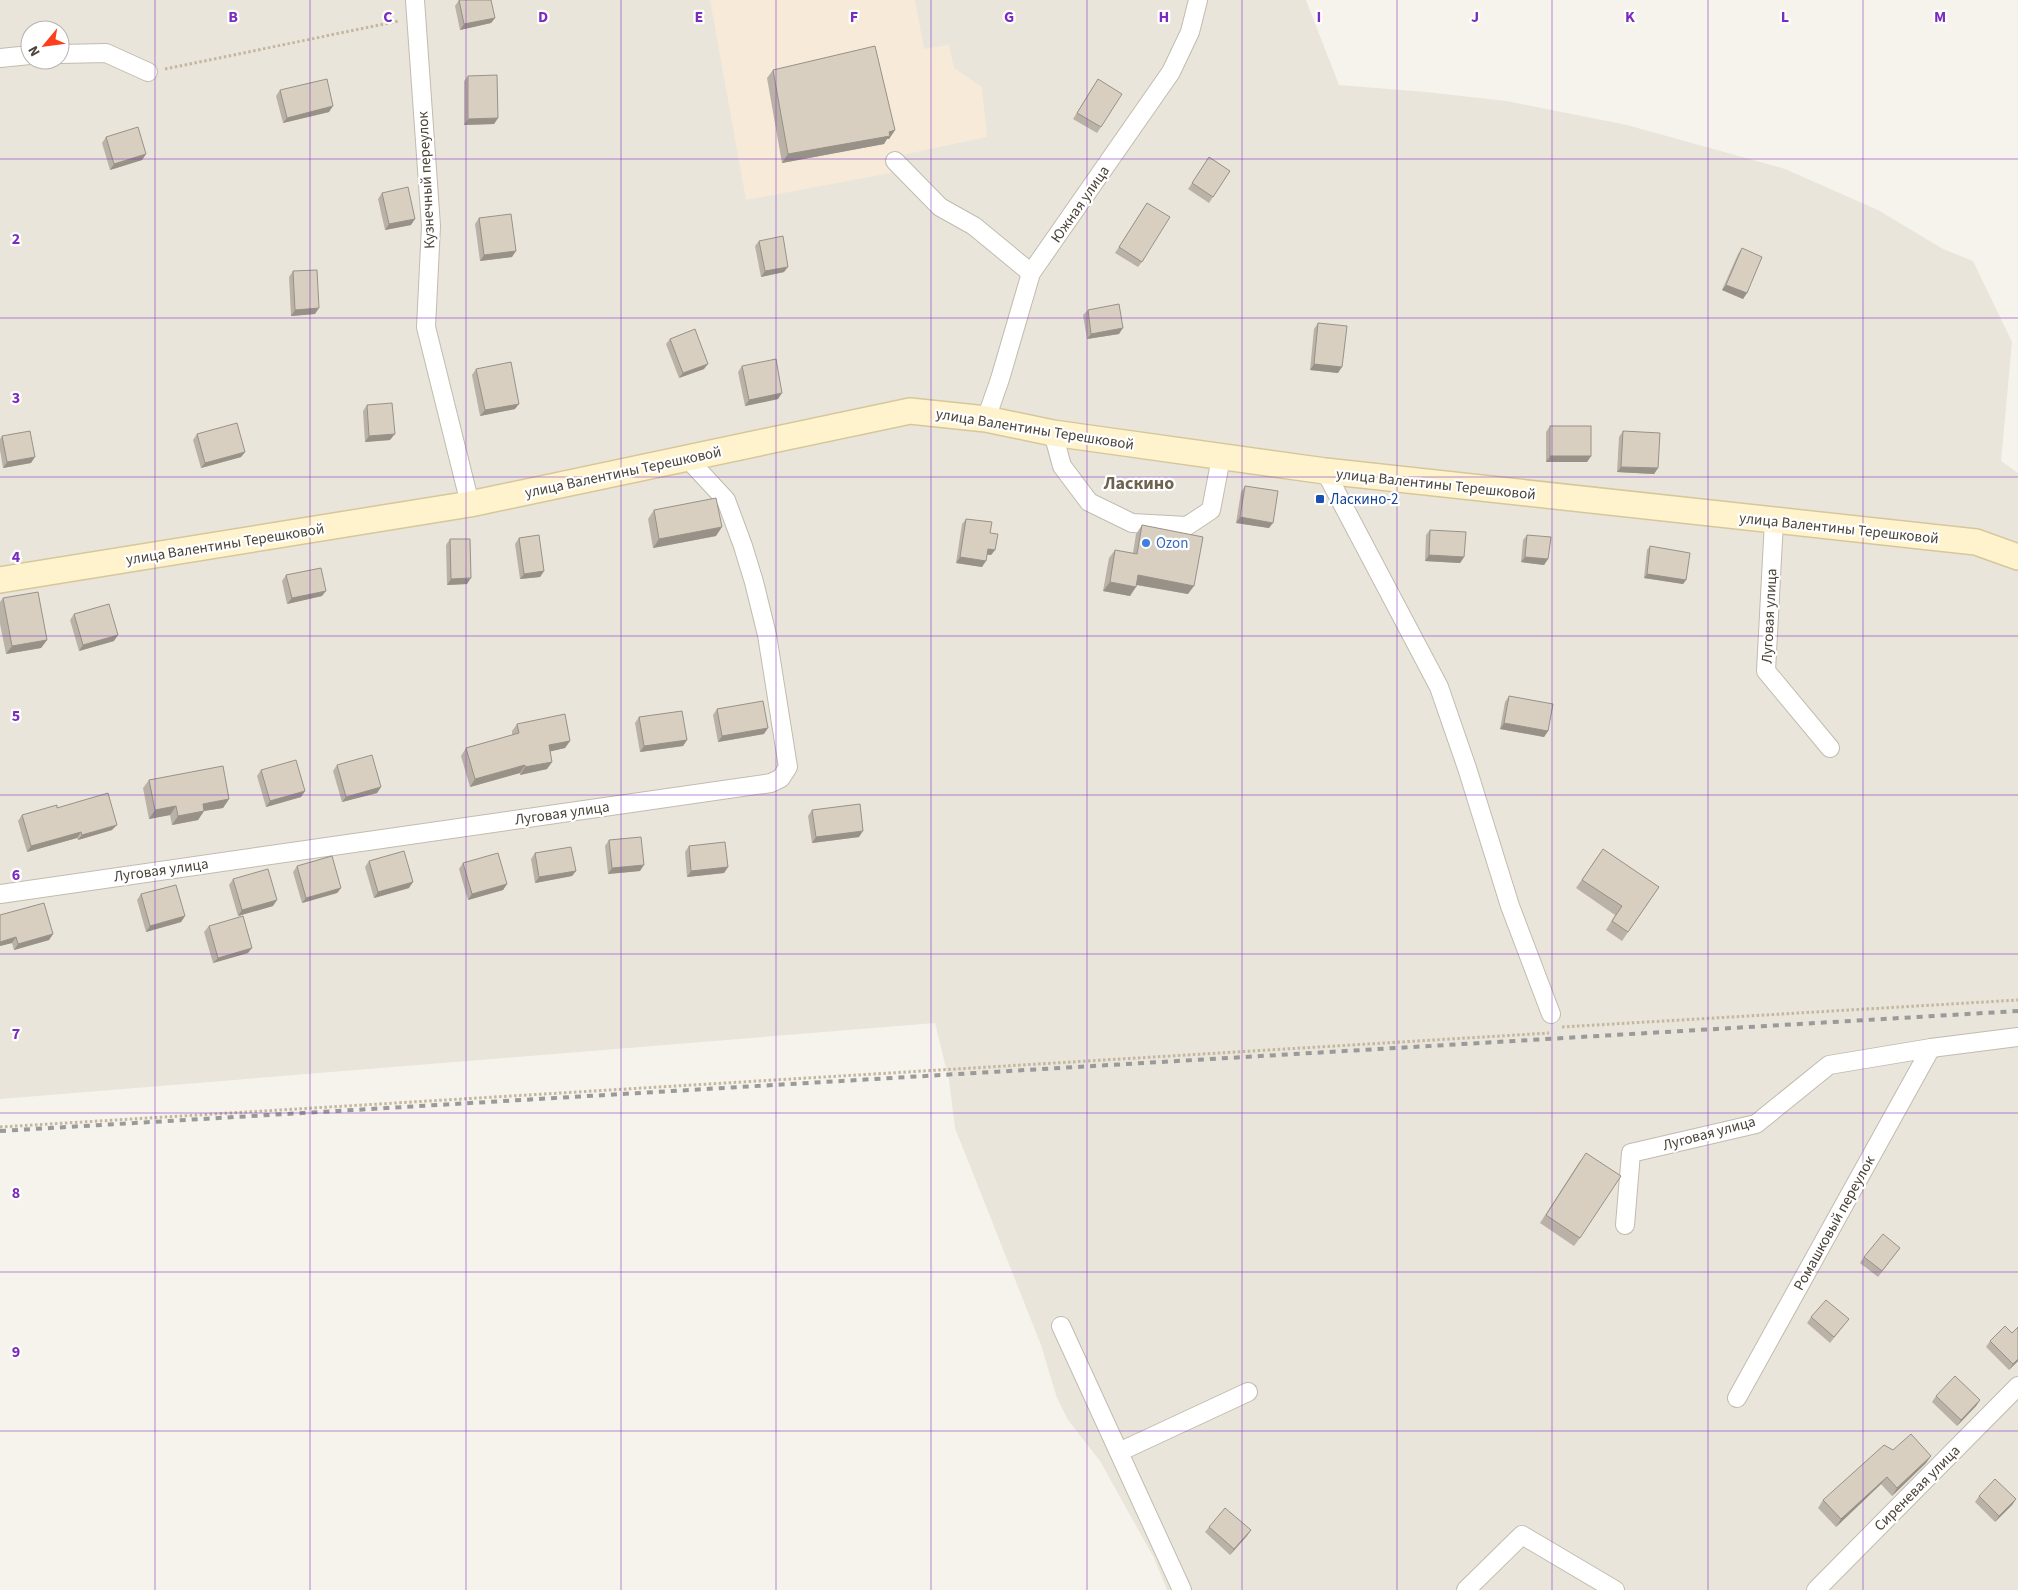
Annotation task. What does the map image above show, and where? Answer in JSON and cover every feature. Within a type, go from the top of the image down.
[{"type":"street","name":"Южная улица","points":[[986,419],[1000,379],[1030,273],[1061,232],[1171,72],[1190,32],[1198,0]]},
{"type":"street","name":"Кузнечный переулок","points":[[416,9],[431,226],[426,327],[470,504]]},
{"type":"street","points":[[70,54],[106,53],[148,72]]},
{"type":"street","points":[[0,58],[20,56]]},
{"type":"street","points":[[895,161],[940,207],[974,226],[1030,273]]},
{"type":"street","name":"улица Валентины Терешковой","points":[[0,580],[470,504],[910,411],[986,419],[1053,433],[1220,458],[1325,471],[1976,542],[2018,557]]},
{"type":"street","points":[[1053,433],[1062,466],[1089,502],[1132,523],[1187,526],[1211,510],[1220,458]]},
{"type":"street","name":"Луговая улица","points":[[0,894],[771,783],[781,778],[788,767],[767,635],[754,582],[726,500],[687,458]]},
{"type":"street","points":[[1325,471],[1439,687],[1467,768],[1510,906],[1551,1014]]},
{"type":"street","name":"Луговая улица","points":[[1774,521],[1766,672],[1830,748]]},
{"type":"street","name":"Луговая улица","points":[[1625,1225],[1631,1153],[1756,1124],[1829,1066],[1931,1048],[2018,1037]]},
{"type":"street","name":"Ромашковый переулок","points":[[1738,1398],[1931,1048]]},
{"type":"street","points":[[1061,1326],[1182,1590]]},
{"type":"street","name":"Сиреневая улица","points":[[1816,1590],[2018,1386]]},
{"type":"street","points":[[1119,1452],[1248,1392]]},
{"type":"street","points":[[1466,1590],[1522,1535],[1615,1590]]},
{"type":"path","points":[[148,72],[416,9]]},
{"type":"path","points":[[1551,1014],[1556,1024],[1562,1028],[2018,1000]]},
{"type":"path","points":[[0,1127],[1552,1033]]},
{"type":"shaded area","points":[[0,0],[1306,0],[1339,85],[1506,101],[1627,125],[1785,169],[1878,210],[1943,249],[1973,261],[2012,342],[2001,461],[2018,473],[2018,1590],[1167,1590],[1154,1558],[1100,1461],[1068,1420],[1057,1398],[1041,1345],[955,1128],[949,1080],[935,1023],[0,1099]]},
{"type":"shaded area","points":[[710,0],[915,0],[924,49],[949,45],[954,68],[982,87],[987,137],[897,156],[889,164],[891,173],[746,200]]},
{"type":"building","points":[[459,0],[491,0],[495,18],[464,24]]},
{"type":"building","points":[[875,46],[895,130],[889,132],[890,136],[788,154],[773,70]]},
{"type":"building","points":[[497,75],[498,118],[468,119],[468,76]]},
{"type":"building","points":[[327,79],[333,106],[287,118],[280,90]]},
{"type":"building","points":[[1098,79],[1122,94],[1101,127],[1077,113]]},
{"type":"building","points":[[138,127],[146,154],[114,164],[106,137]]},
{"type":"building","points":[[1209,157],[1230,171],[1213,197],[1192,183]]},
{"type":"building","points":[[408,187],[415,219],[389,224],[382,193]]},
{"type":"building","points":[[1147,203],[1170,217],[1142,262],[1119,247]]},
{"type":"building","points":[[511,214],[516,251],[484,255],[479,218]]},
{"type":"building","points":[[783,236],[788,267],[765,271],[759,241]]},
{"type":"building","points":[[1742,248],[1762,257],[1747,293],[1726,285]]},
{"type":"building","points":[[317,270],[319,308],[295,310],[293,271]]},
{"type":"building","points":[[1119,304],[1123,328],[1091,334],[1088,310]]},
{"type":"building","points":[[1318,323],[1347,326],[1342,367],[1314,364]]},
{"type":"building","points":[[695,329],[708,364],[683,373],[670,339]]},
{"type":"building","points":[[776,359],[782,393],[749,400],[742,366]]},
{"type":"building","points":[[511,362],[519,404],[485,410],[476,369]]},
{"type":"building","points":[[392,403],[395,434],[369,436],[367,405]]},
{"type":"building","points":[[237,423],[245,452],[205,463],[197,434]]},
{"type":"building","points":[[1550,426],[1591,426],[1591,456],[1550,456]]},
{"type":"building","points":[[30,431],[35,457],[7,462],[2,436]]},
{"type":"building","points":[[1623,431],[1660,433],[1658,468],[1621,467]]},
{"type":"building","points":[[1245,486],[1278,491],[1273,523],[1240,517]]},
{"type":"building","points":[[716,498],[722,527],[659,539],[654,510]]},
{"type":"building","points":[[966,519],[992,522],[990,533],[998,534],[995,550],[988,549],[986,561],[960,557]]},
{"type":"building","points":[[1142,525],[1203,537],[1194,586],[1138,575],[1136,587],[1110,582],[1115,550],[1137,554]]},
{"type":"building","points":[[1430,530],[1466,532],[1464,557],[1429,555]]},
{"type":"building","points":[[539,535],[544,571],[524,574],[519,538]]},
{"type":"building","points":[[1527,535],[1551,537],[1548,559],[1525,557]]},
{"type":"building","points":[[450,539],[470,539],[471,578],[451,579]]},
{"type":"building","points":[[1650,546],[1690,553],[1686,580],[1647,574]]},
{"type":"building","points":[[321,568],[326,591],[292,598],[286,575]]},
{"type":"building","points":[[38,592],[47,640],[12,646],[3,598]]},
{"type":"building","points":[[109,604],[118,635],[83,645],[74,614]]},
{"type":"building","points":[[1509,696],[1553,704],[1548,731],[1504,723]]},
{"type":"building","points":[[763,701],[768,728],[722,736],[717,709]]},
{"type":"building","points":[[682,711],[687,740],[644,746],[639,717]]},
{"type":"building","points":[[565,714],[570,741],[549,745],[552,762],[525,767],[525,765],[475,779],[466,748],[519,733],[517,724]]},
{"type":"building","points":[[372,755],[381,787],[346,797],[337,765]]},
{"type":"building","points":[[296,760],[305,791],[270,801],[261,770]]},
{"type":"building","points":[[223,766],[229,799],[203,804],[204,811],[178,816],[176,806],[155,810],[149,780]]},
{"type":"building","points":[[108,793],[117,825],[82,835],[81,832],[31,846],[22,815],[57,805],[57,808]]},
{"type":"building","points":[[860,804],[863,831],[816,837],[812,810]]},
{"type":"building","points":[[641,837],[644,865],[612,868],[609,840]]},
{"type":"building","points":[[725,842],[728,867],[691,871],[689,846]]},
{"type":"building","points":[[571,847],[576,871],[539,877],[535,853]]},
{"type":"building","points":[[1603,849],[1659,887],[1628,932],[1612,921],[1622,906],[1582,880]]},
{"type":"building","points":[[404,851],[413,882],[378,892],[369,861]]},
{"type":"building","points":[[498,853],[507,884],[472,894],[463,863]]},
{"type":"building","points":[[332,856],[341,888],[306,898],[297,866]]},
{"type":"building","points":[[268,869],[277,900],[242,910],[233,879]]},
{"type":"building","points":[[176,885],[185,916],[150,926],[141,894]]},
{"type":"building","points":[[44,903],[53,934],[18,944],[16,937],[0,942],[0,915]]},
{"type":"building","points":[[243,916],[252,948],[218,958],[209,926]]},
{"type":"building","points":[[1586,1153],[1621,1176],[1580,1238],[1546,1215]]},
{"type":"building","points":[[1883,1234],[1900,1248],[1882,1271],[1864,1257]]},
{"type":"building","points":[[1826,1300],[1849,1319],[1834,1337],[1811,1317]]},
{"type":"building","points":[[2005,1326],[2012,1333],[2018,1327],[2018,1359],[2013,1364],[1990,1341]]},
{"type":"building","points":[[1955,1376],[1980,1400],[1961,1420],[1936,1396]]},
{"type":"building","points":[[1911,1434],[1931,1456],[1897,1488],[1887,1477],[1841,1519],[1823,1500],[1884,1445],[1893,1450]]},
{"type":"building","points":[[1995,1479],[2016,1499],[1999,1516],[1979,1496]]},
{"type":"building","points":[[1225,1508],[1251,1530],[1234,1549],[1209,1527]]},
{"type":"railway","points":[[0,1131],[2018,1011]]},
{"type":"place","name":"Ласкино-2","points":[[1320,499]]},
{"type":"place","name":"Ozon","points":[[1146,543]]},
{"type":"district","name":"Ласкино","points":[[1139,483]]}]
